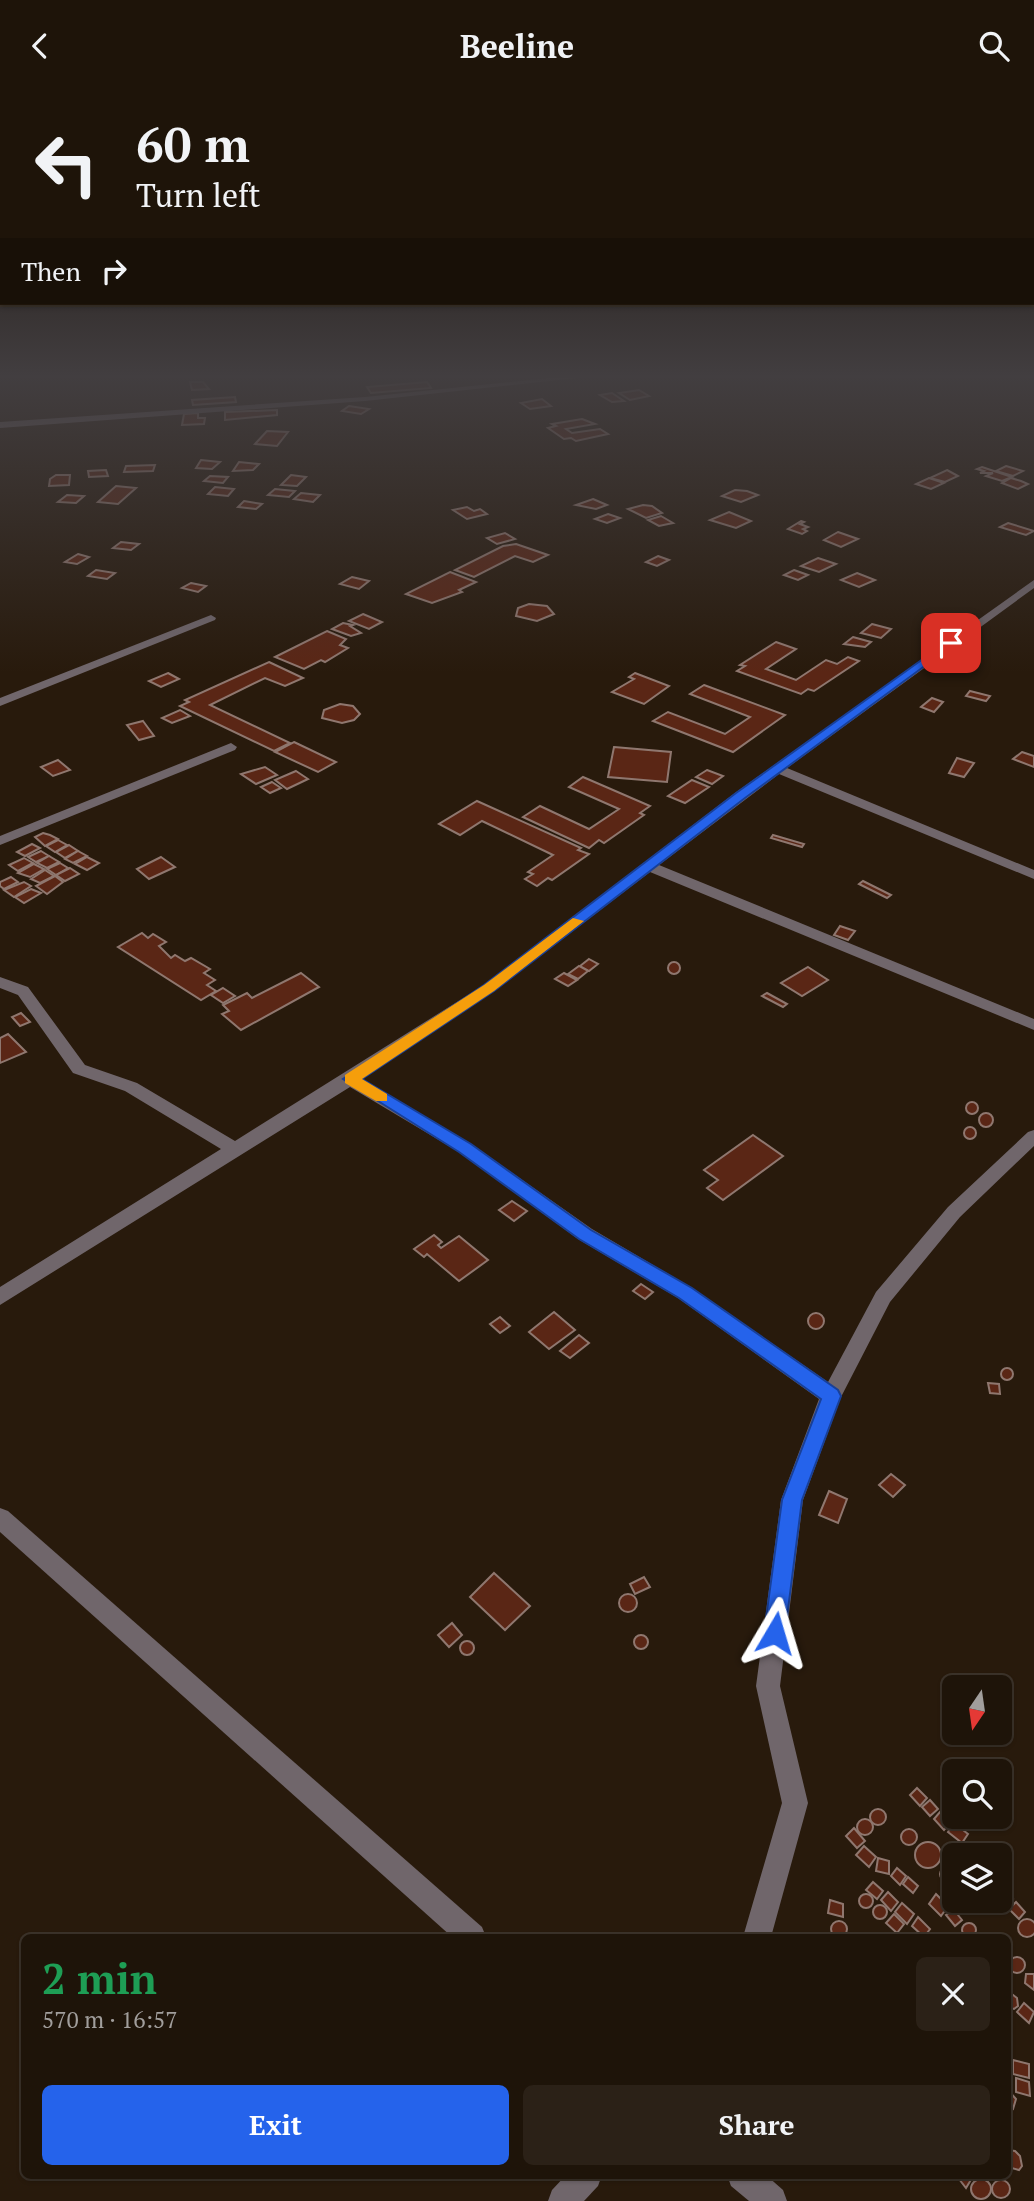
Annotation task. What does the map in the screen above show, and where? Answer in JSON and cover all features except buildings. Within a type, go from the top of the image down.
[{"type":"street","points":[[0,1297],[43,1266],[350,1079],[489,988],[778,769],[1034,583]]},
{"type":"street","points":[[0,702],[211,618]]},
{"type":"street","points":[[0,841],[231,747]]},
{"type":"street","points":[[778,769],[1034,874]]},
{"type":"street","points":[[649,866],[1034,1025]]},
{"type":"street","points":[[0,982],[23,991],[79,1069],[131,1087],[236,1150]]},
{"type":"street","points":[[350,1079],[465,1148],[585,1234],[685,1293],[831,1396]]},
{"type":"street","points":[[758,1934],[795,1803],[768,1686],[792,1500],[831,1396],[883,1297],[954,1212],[1034,1136]]},
{"type":"street","points":[[0,1518],[469,1934]]},
{"type":"street","points":[[563,2201],[583,2179]]},
{"type":"street","points":[[747,2179],[772,2201]]},
{"type":"slow traffic","points":[[381,1097],[350,1079],[489,988],[577,921]]},
{"type":"route","points":[[775,1633],[792,1500],[831,1396],[685,1293],[585,1234],[465,1148],[350,1079],[489,988],[740,796],[951,643]]}]
